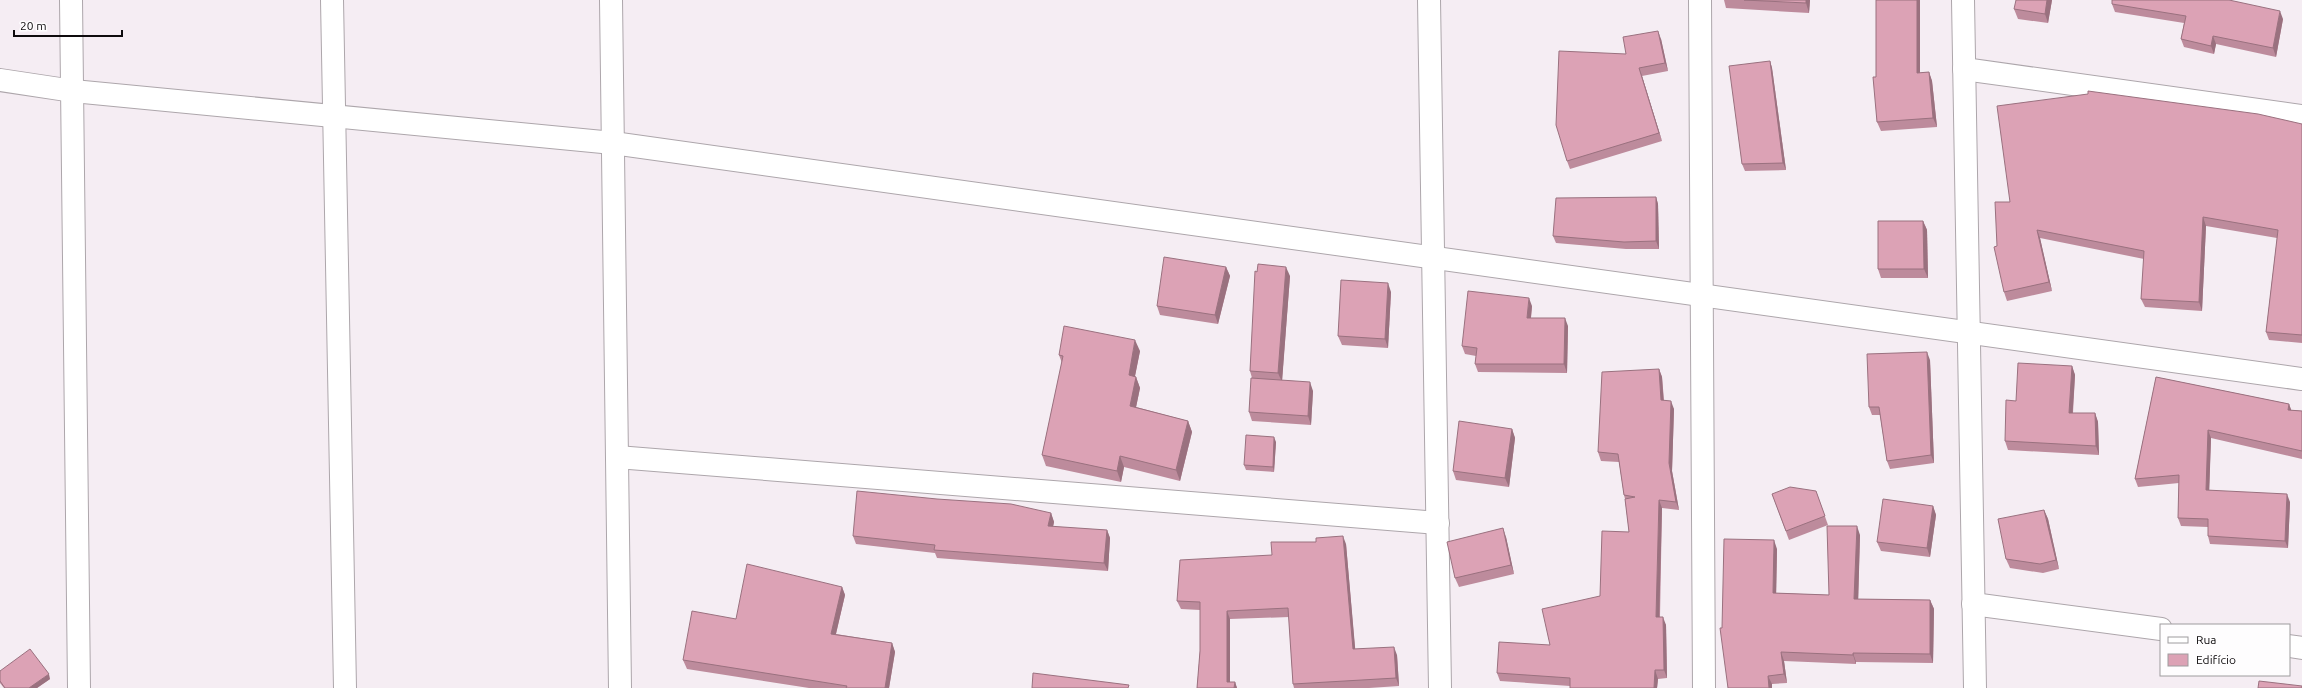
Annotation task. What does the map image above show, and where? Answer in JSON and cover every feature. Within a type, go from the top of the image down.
[{"type":"street","points":[[71,0],[78,688]]},
{"type":"street","points":[[332,0],[333,117],[345,688]]},
{"type":"street","points":[[611,0],[620,688]]},
{"type":"street","points":[[1430,0],[1440,688]]},
{"type":"street","points":[[1700,0],[1704,688]]},
{"type":"street","points":[[1963,0],[1975,688]]},
{"type":"street","points":[[1964,69],[2302,116]]},
{"type":"street","points":[[0,80],[73,91],[613,143],[2302,379]]},
{"type":"street","points":[[617,457],[1438,523]]},
{"type":"street","points":[[1973,604],[2160,629]]},
{"type":"street","points":[[2290,646],[2302,648]]},
{"type":"building","points":[[1744,0],[1806,0],[1806,3]]},
{"type":"building","points":[[1876,0],[1917,0],[1917,73],[1929,72],[1933,118],[1877,122],[1873,77],[1876,77]]},
{"type":"building","points":[[2016,0],[2047,0],[2045,14],[2014,9]]},
{"type":"building","points":[[2112,0],[2229,0],[2280,11],[2273,48],[2213,36],[2211,46],[2181,39],[2186,16],[2112,4]]},
{"type":"building","points":[[1658,31],[1665,63],[1639,68],[1659,133],[1567,161],[1556,125],[1559,51],[1626,54],[1623,37]]},
{"type":"building","points":[[1770,61],[1783,163],[1742,164],[1729,66]]},
{"type":"building","points":[[2088,91],[2258,114],[2302,124],[2302,335],[2266,332],[2278,230],[2203,217],[2199,302],[2141,299],[2144,251],[2037,230],[2049,282],[2004,292],[1994,247],[1997,246],[1995,202],[2010,202],[1997,106],[2088,94]]},
{"type":"building","points":[[1656,197],[1656,241],[1624,242],[1553,236],[1556,198]]},
{"type":"building","points":[[1878,221],[1923,221],[1924,269],[1878,269]]},
{"type":"building","points":[[1164,257],[1226,267],[1215,315],[1157,306]]},
{"type":"building","points":[[1258,264],[1286,267],[1278,373],[1250,371],[1255,271],[1257,272]]},
{"type":"building","points":[[1341,280],[1388,283],[1385,339],[1338,336]]},
{"type":"building","points":[[1468,291],[1529,298],[1527,318],[1565,318],[1564,364],[1475,364],[1477,348],[1462,346]]},
{"type":"building","points":[[1064,326],[1135,340],[1129,375],[1136,377],[1130,406],[1188,421],[1176,470],[1120,456],[1117,471],[1042,455],[1063,356],[1059,355]]},
{"type":"building","points":[[1927,352],[1931,455],[1887,461],[1879,407],[1869,407],[1867,354]]},
{"type":"building","points":[[2018,363],[2072,366],[2069,413],[2095,413],[2096,446],[2005,441],[2006,400],[2016,401]]},
{"type":"building","points":[[1659,369],[1661,400],[1671,401],[1669,463],[1676,502],[1659,500],[1656,617],[1663,617],[1664,670],[1655,670],[1654,688],[1570,688],[1570,678],[1497,673],[1499,642],[1550,645],[1542,609],[1600,596],[1602,531],[1629,532],[1625,499],[1635,497],[1624,495],[1618,454],[1598,452],[1602,372]]},
{"type":"building","points":[[2156,377],[2289,404],[2288,410],[2302,411],[2302,451],[2208,430],[2206,490],[2287,494],[2285,541],[2208,536],[2208,519],[2178,518],[2179,475],[2135,479]]},
{"type":"building","points":[[1251,378],[1310,382],[1308,416],[1249,412]]},
{"type":"building","points":[[1459,421],[1512,429],[1505,478],[1453,471]]},
{"type":"building","points":[[1246,435],[1274,437],[1273,467],[1244,465]]},
{"type":"building","points":[[1790,487],[1816,491],[1825,516],[1786,531],[1772,494]]},
{"type":"building","points":[[857,491],[937,499],[1011,504],[1051,513],[1048,526],[1107,530],[1104,563],[934,550],[935,545],[853,536]]},
{"type":"building","points":[[1883,499],[1933,506],[1927,548],[1877,542]]},
{"type":"building","points":[[2044,510],[2056,560],[2040,564],[2006,559],[1998,519]]},
{"type":"building","points":[[1827,526],[1857,526],[1854,599],[1930,600],[1930,654],[1853,653],[1853,655],[1781,652],[1784,674],[1768,676],[1769,688],[1728,688],[1720,628],[1722,628],[1724,539],[1774,540],[1773,593],[1829,595]]},
{"type":"building","points":[[1503,528],[1511,565],[1455,578],[1447,542]]},
{"type":"building","points":[[1343,536],[1353,649],[1394,647],[1396,678],[1293,684],[1288,608],[1227,611],[1227,682],[1235,682],[1234,688],[1197,688],[1200,651],[1200,602],[1177,601],[1180,560],[1272,555],[1271,542],[1316,542],[1316,538]]},
{"type":"building","points":[[747,564],[842,587],[831,634],[892,643],[885,688],[846,688],[847,686],[683,660],[692,611],[736,619]]},
{"type":"building","points":[[30,649],[49,674],[29,688],[5,688],[0,681],[0,671]]},
{"type":"building","points":[[1033,673],[1129,685],[1128,688],[1032,688]]},
{"type":"building","points":[[2259,681],[2302,686],[2302,688],[2258,688]]}]
